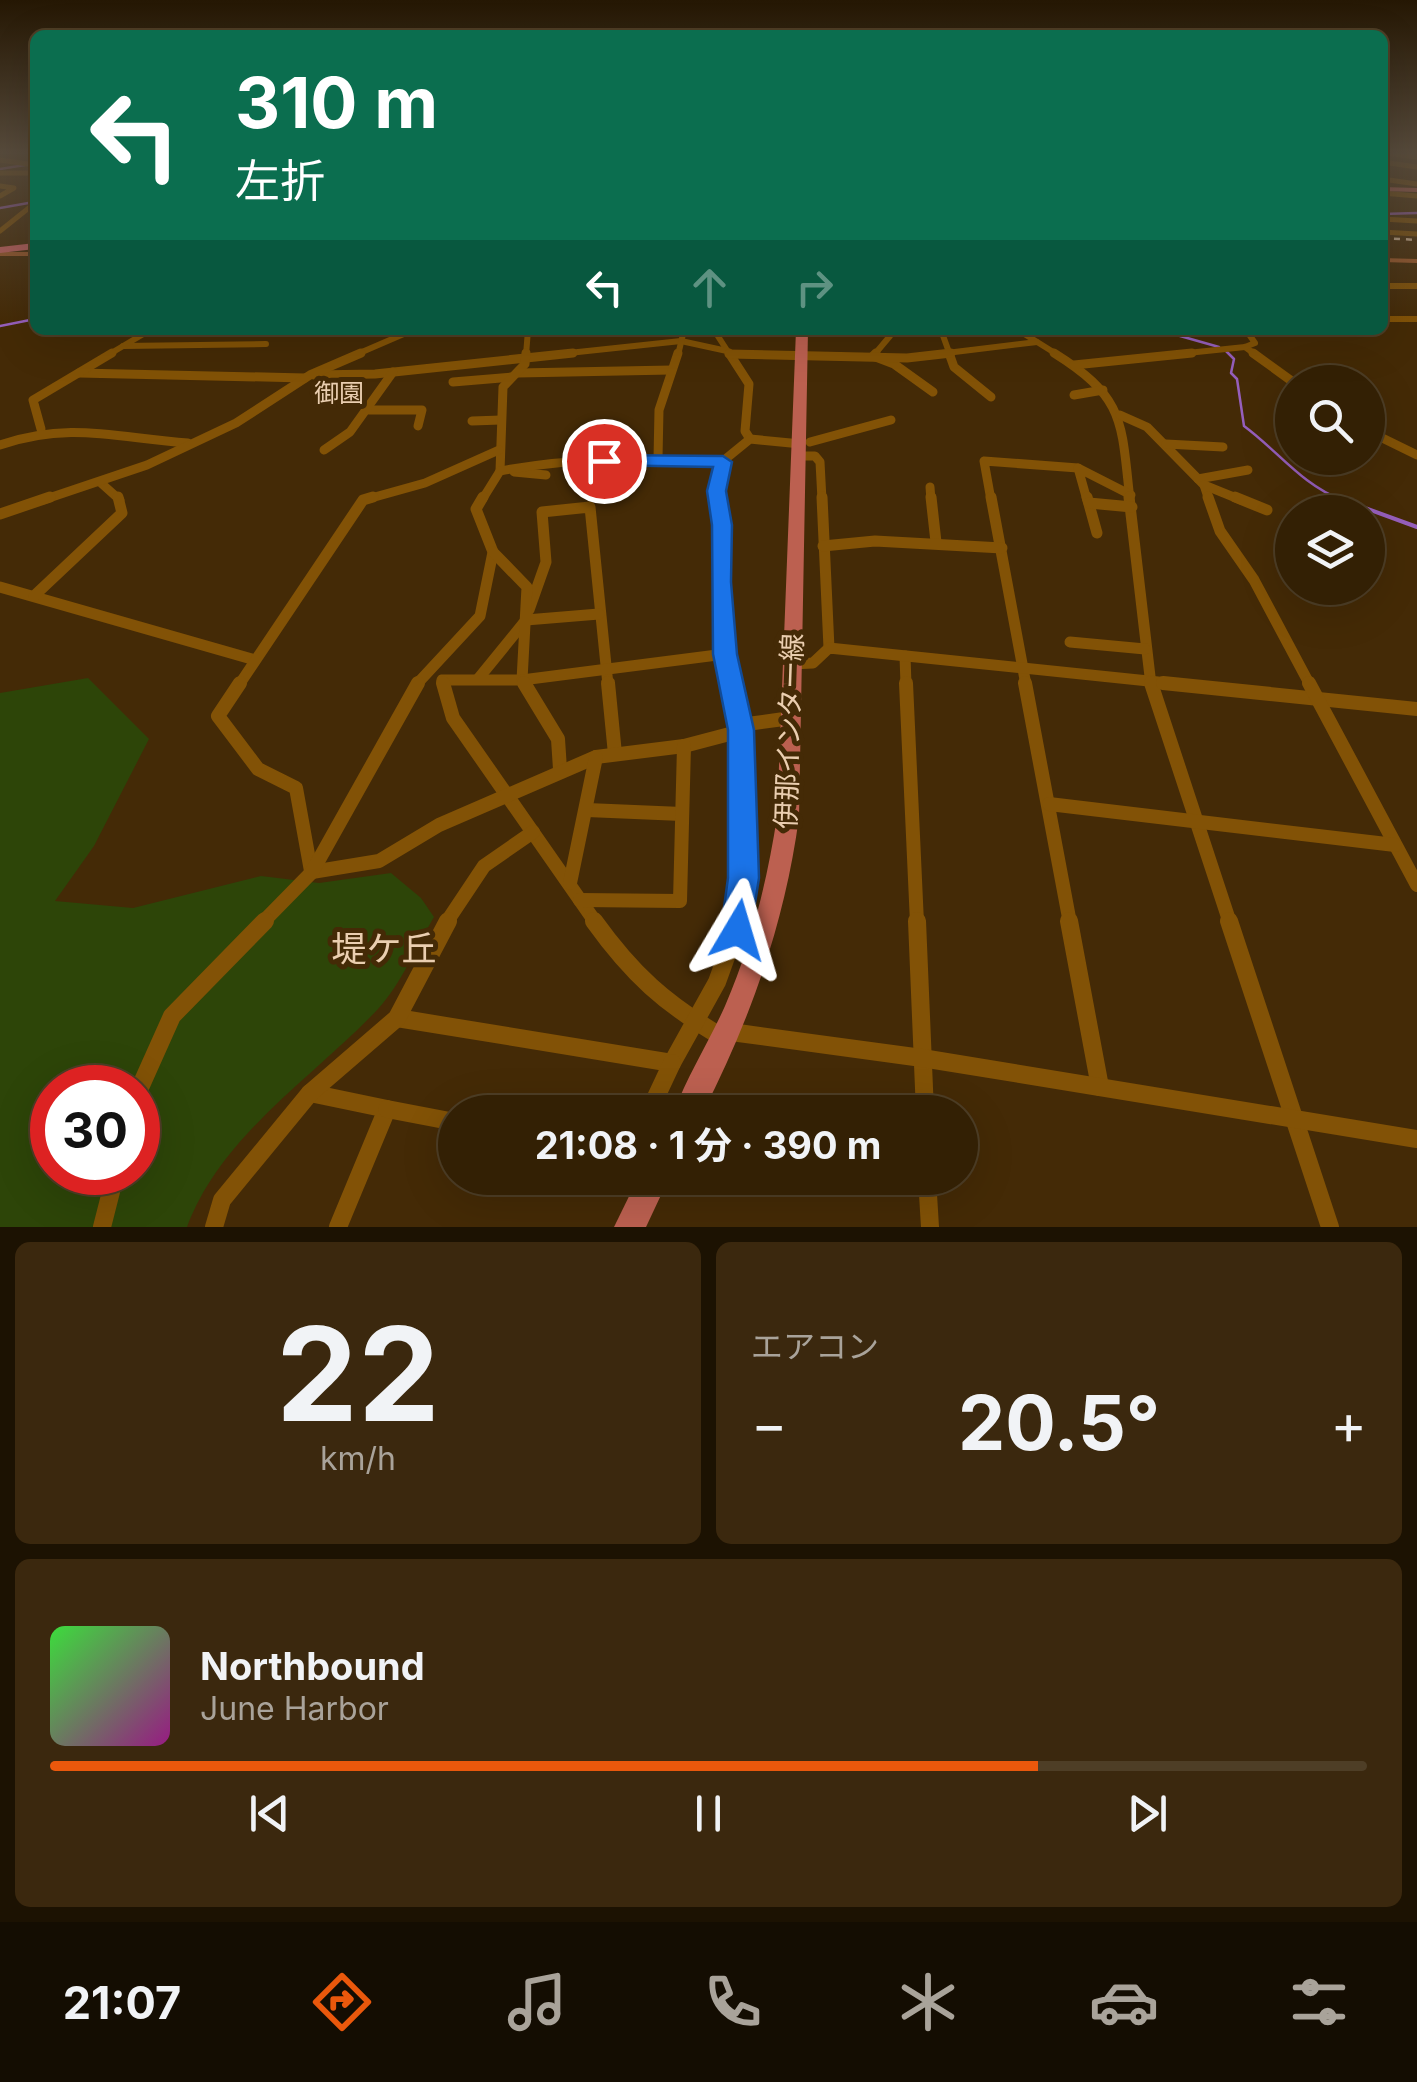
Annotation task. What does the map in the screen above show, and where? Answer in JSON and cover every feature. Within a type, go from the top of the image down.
[{"type":"highway","points":[[0,252],[30,247]]},
{"type":"main road","points":[[0,252],[30,254]]},
{"type":"main road","points":[[1388,260],[1417,261]]},
{"type":"main road","name":"伊那インター線","points":[[697,1095],[729,1036],[752,980],[782,872],[804,447],[802,335]]},
{"type":"main road","points":[[630,1227],[646,1195]]},
{"type":"street","points":[[0,231],[25,210]]},
{"type":"street","points":[[14,217],[30,216]]},
{"type":"street","points":[[1388,219],[1417,221]]},
{"type":"street","points":[[1388,232],[1417,234]]},
{"type":"street","points":[[1388,286],[1417,286]]},
{"type":"street","points":[[1388,318],[1417,319]]},
{"type":"street","points":[[41,429],[33,400],[140,335]]},
{"type":"street","points":[[0,514],[101,483],[236,424],[307,376],[401,335]]},
{"type":"street","points":[[527,335],[525,364],[504,387],[500,471],[476,509],[493,552],[527,587],[522,680],[558,738],[560,768]]},
{"type":"street","points":[[658,458],[658,410],[670,386],[683,335]]},
{"type":"street","points":[[717,335],[749,384],[745,431],[750,439]]},
{"type":"street","points":[[943,335],[954,367],[991,397]]},
{"type":"street","points":[[1026,335],[1074,364],[1102,390],[1120,415],[1150,682],[1330,1227]]},
{"type":"street","points":[[1074,364],[1245,347],[1255,343],[1249,335]]},
{"type":"street","points":[[872,356],[890,336]]},
{"type":"street","points":[[79,373],[307,376],[393,372],[681,341],[728,352],[802,357],[948,356],[1037,342]]},
{"type":"street","points":[[118,346],[266,344]]},
{"type":"street","points":[[1245,347],[1275,369]]},
{"type":"street","points":[[872,356],[894,364],[933,392]]},
{"type":"street","points":[[453,382],[515,375],[671,370]]},
{"type":"street","points":[[324,450],[350,432],[369,410],[372,395],[393,372]]},
{"type":"street","points":[[1074,395],[1102,390]]},
{"type":"street","points":[[369,410],[422,410],[418,426]]},
{"type":"street","points":[[1120,415],[1146,427],[1201,482],[1220,531],[1254,580],[1417,885]]},
{"type":"street","points":[[472,422],[501,420]]},
{"type":"street","points":[[657,1095],[696,1023],[738,930],[744,878],[740,728],[725,654],[722,525],[717,491],[723,462],[750,439],[804,447],[891,420]]},
{"type":"street","points":[[0,444],[41,429],[92,427],[134,438],[193,443]]},
{"type":"street","points":[[1385,439],[1417,455]]},
{"type":"street","points":[[1166,444],[1222,447]]},
{"type":"street","points":[[791,664],[814,663],[829,648],[820,462],[804,447]]},
{"type":"street","points":[[312,872],[296,788],[258,769],[218,716],[363,500],[425,483],[499,450]]},
{"type":"street","points":[[500,471],[534,464],[658,458],[723,462]]},
{"type":"street","points":[[1100,1087],[984,461],[1088,469],[1132,501]]},
{"type":"street","points":[[1078,468],[1097,533]]},
{"type":"street","points":[[1201,482],[1248,470]]},
{"type":"street","points":[[500,471],[546,475]]},
{"type":"street","points":[[1201,482],[1266,510]]},
{"type":"street","points":[[34,596],[122,513],[120,499],[101,483]]},
{"type":"street","points":[[930,487],[936,542]]},
{"type":"street","points":[[1089,503],[1132,501]]},
{"type":"street","points":[[478,679],[526,617],[546,579],[542,558],[549,532],[542,512],[590,507],[615,754]]},
{"type":"street","points":[[822,546],[936,542],[1002,548]]},
{"type":"street","points":[[150,1065],[172,1016],[312,872],[421,677],[480,616],[493,552]]},
{"type":"street","points":[[0,587],[255,660]]},
{"type":"street","points":[[526,617],[598,614]]},
{"type":"street","points":[[1070,642],[1146,650]]},
{"type":"street","points":[[829,648],[1417,709]]},
{"type":"street","points":[[421,677],[522,680],[725,654]]},
{"type":"street","points":[[904,656],[923,1095]]},
{"type":"street","points":[[442,680],[453,718],[628,969],[653,994],[696,1023],[729,1036],[922,1058],[1417,1139]]},
{"type":"street","points":[[312,872],[379,861],[504,793],[560,768],[596,757],[684,746],[740,728],[791,718]]},
{"type":"street","points":[[580,900],[680,901],[684,746]]},
{"type":"street","points":[[570,883],[596,757]]},
{"type":"street","points":[[1049,804],[1395,845]]},
{"type":"street","points":[[586,810],[682,814]]},
{"type":"street","points":[[214,1227],[222,1200],[310,1094],[397,1018],[461,895],[484,866],[534,832]]},
{"type":"street","points":[[397,1018],[672,1062]]},
{"type":"street","points":[[310,1094],[438,1119]]},
{"type":"street","points":[[338,1227],[387,1109]]},
{"type":"street","points":[[102,1227],[110,1195]]},
{"type":"street","points":[[929,1195],[930,1227]]},
{"type":"green space","points":[[88,678],[149,739],[94,846],[55,901],[133,908],[261,876],[319,883],[391,873],[421,898],[434,917],[386,999],[246,1135],[222,1163],[187,1227],[0,1227],[0,693]]},
{"type":"waterway","points":[[1388,214],[1417,213]]},
{"type":"waterway","points":[[0,326],[30,320]]},
{"type":"waterway","points":[[1177,335],[1219,347]]},
{"type":"waterway","points":[[1226,351],[1234,359],[1231,373],[1237,379],[1244,426],[1302,477],[1330,495]]},
{"type":"waterway","points":[[1385,515],[1417,527]]},
{"type":"railway","points":[[1388,238],[1417,240]]},
{"type":"district","name":"御園","points":[[339,393]]},
{"type":"district","name":"堤ケ丘","points":[[384,949]]},
{"type":"route","points":[[604,461],[658,458],[723,462],[717,491],[722,525],[720,582],[725,654],[741,730],[744,878],[738,930]]}]
